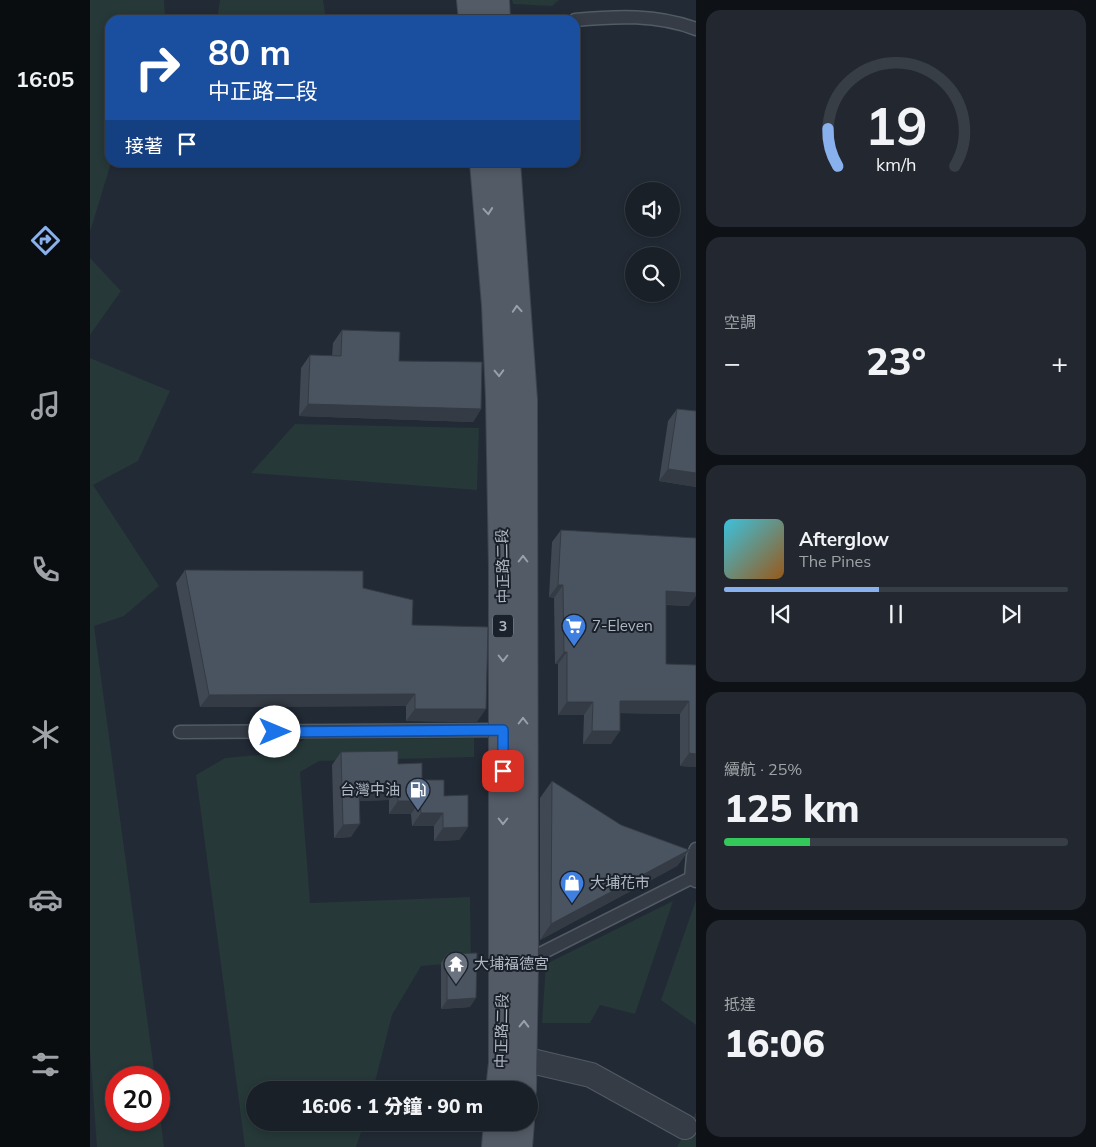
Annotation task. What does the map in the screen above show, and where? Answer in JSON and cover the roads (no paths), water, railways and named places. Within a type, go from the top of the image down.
[{"type":"main road","points":[[471,0],[472,15]]},
{"type":"main road","points":[[495,0],[496,15]]},
{"type":"main road","name":"中正路二段","points":[[484,167],[496,306],[500,398],[503,568],[503,1063],[501,1081]]},
{"type":"main road","name":"中正路二段","points":[[506,167],[523,400],[524,962],[522,1081]]},
{"type":"main road","points":[[496,1147],[497,1131]]},
{"type":"main road","points":[[518,1147],[519,1131]]},
{"type":"street","points":[[523,1059],[591,1075],[685,1127]]},
{"type":"lane","points":[[580,20],[644,17],[676,21],[696,29]]},
{"type":"lane","points":[[180,732],[503,730]]},
{"type":"lane","points":[[524,962],[694,879],[693,856],[696,849]]},
{"type":"place","name":"7-Eleven","points":[[574,647]]},
{"type":"place","name":"台灣中油","points":[[418,811]]},
{"type":"place","name":"大埔花市","points":[[572,904]]},
{"type":"place","name":"大埔福德宮","points":[[456,985]]}]
